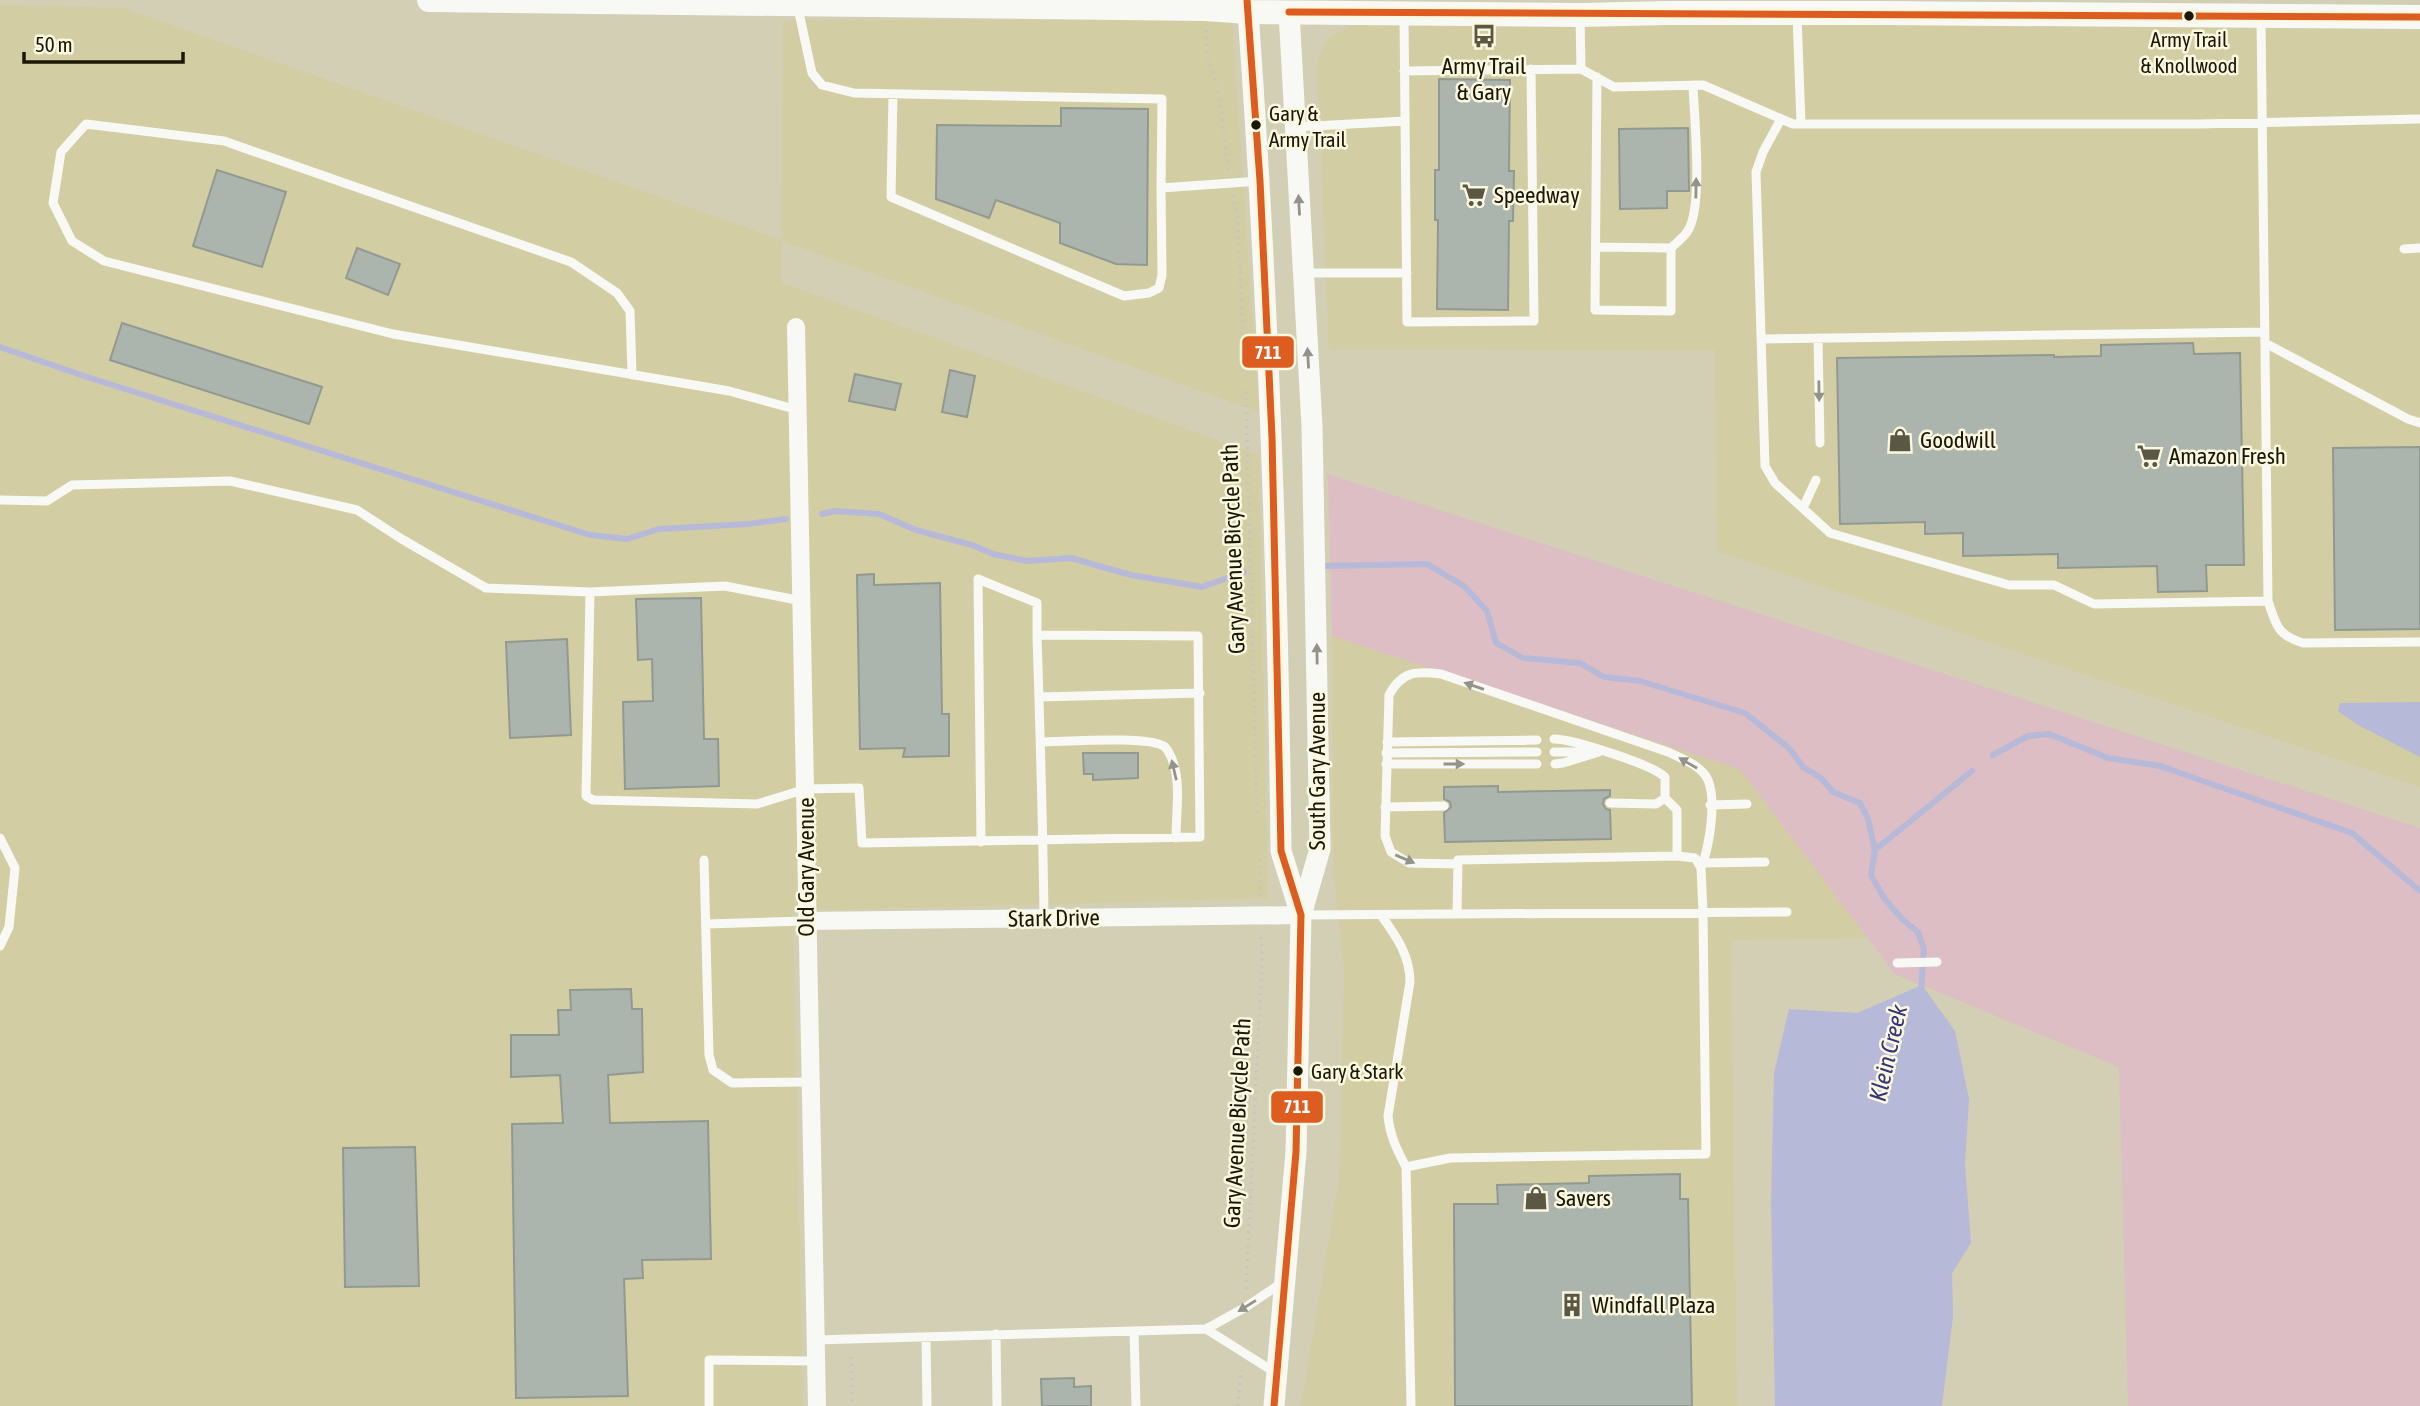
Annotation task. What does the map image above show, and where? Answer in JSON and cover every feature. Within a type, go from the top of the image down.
[{"type":"main road","points":[[429,0],[1205,9],[1288,6],[1404,12],[1580,15],[2260,5],[2420,17]]},
{"type":"street","name":"South Gary Avenue","points":[[1248,6],[1260,181],[1273,463],[1281,850],[1301,915]]},
{"type":"street","name":"South Gary Avenue","points":[[1288,6],[1312,426],[1320,849],[1301,915]]},
{"type":"street","name":"Old Gary Avenue","points":[[796,327],[817,1406]]},
{"type":"street","name":"Stark Drive","points":[[806,921],[1301,915]]},
{"type":"street","points":[[1274,1406],[1296,1152],[1301,915]]},
{"type":"lane","points":[[798,3],[812,73],[822,85],[854,93],[1162,99],[1162,275],[1159,288],[1149,293],[1124,296],[891,197],[893,94]]},
{"type":"lane","points":[[2260,5],[2267,601],[2278,628],[2288,638],[2303,643],[2420,642]]},
{"type":"lane","points":[[1404,12],[1407,322],[1534,321],[1531,69]]},
{"type":"lane","points":[[1797,13],[1801,124]]},
{"type":"lane","points":[[1580,15],[1580,69]]},
{"type":"lane","points":[[1404,71],[1580,69],[1614,87],[1703,85],[1793,124],[2420,119]]},
{"type":"lane","points":[[1597,76],[1595,310],[1671,311],[1671,248]]},
{"type":"lane","points":[[1596,247],[1671,248],[1688,232],[1694,216],[1697,191],[1693,85]]},
{"type":"lane","points":[[1781,119],[1763,152],[1756,172],[1765,466],[1775,483],[1830,533],[2009,585],[2054,584],[2094,604],[2267,601]]},
{"type":"lane","points":[[1295,127],[1405,121]]},
{"type":"lane","points":[[632,374],[630,310],[617,293],[571,262],[224,141],[86,124],[61,152],[53,203],[72,241],[104,261],[393,334],[729,391],[799,410]]},
{"type":"lane","points":[[1161,188],[1260,181]]},
{"type":"lane","points":[[2404,249],[2420,248]]},
{"type":"lane","points":[[1303,273],[1407,273]]},
{"type":"lane","points":[[1761,339],[2265,337],[2408,419],[2420,422]]},
{"type":"lane","points":[[1818,338],[1820,443]]},
{"type":"lane","points":[[1803,508],[1816,480]]},
{"type":"lane","points":[[0,500],[47,501],[72,485],[230,481],[357,510],[486,588],[590,592],[725,586],[802,601]]},
{"type":"lane","points":[[981,842],[978,579],[1037,603],[1044,919]]},
{"type":"lane","points":[[590,592],[586,796],[593,800],[757,804],[806,789],[859,788],[862,843],[1200,837],[1198,636],[1037,635]]},
{"type":"lane","points":[[1406,1167],[1450,1158],[1706,1154],[1702,866],[1710,835],[1710,805],[1708,780],[1700,770],[1677,756],[1441,674],[1415,673],[1403,676],[1396,682],[1389,695],[1385,836],[1391,852],[1400,859],[1423,865],[1677,856],[1695,858],[1702,866]]},
{"type":"lane","points":[[1039,697],[1200,693]]},
{"type":"lane","points":[[1554,739],[1628,758],[1657,770],[1665,777],[1665,798],[1677,810],[1677,856]]},
{"type":"lane","points":[[1387,743],[1537,740]]},
{"type":"lane","points":[[1041,742],[1133,741],[1155,743],[1166,748],[1177,777],[1176,838]]},
{"type":"lane","points":[[1554,752],[1600,751]]},
{"type":"lane","points":[[1555,764],[1563,764],[1600,751]]},
{"type":"lane","points":[[1387,753],[1537,752]]},
{"type":"lane","points":[[1386,764],[1537,764]]},
{"type":"lane","points":[[1610,803],[1656,804],[1665,798]]},
{"type":"lane","points":[[1710,805],[1747,804]]},
{"type":"lane","points":[[1385,811],[1444,806]]},
{"type":"lane","points":[[0,838],[15,868],[9,927],[0,946]]},
{"type":"lane","points":[[704,860],[709,1055],[713,1070],[732,1083],[809,1082]]},
{"type":"lane","points":[[1457,914],[1458,862]]},
{"type":"lane","points":[[1702,866],[1765,862]]},
{"type":"lane","points":[[1301,915],[1787,912]]},
{"type":"lane","points":[[1381,915],[1397,938],[1409,962],[1410,971],[1388,1116],[1389,1132],[1406,1167],[1411,1406]]},
{"type":"lane","points":[[706,924],[806,921]]},
{"type":"lane","points":[[1897,963],[1937,962]]},
{"type":"lane","points":[[815,1340],[1206,1329],[1246,1307],[1286,1279]]},
{"type":"lane","points":[[1206,1329],[1278,1374]]},
{"type":"lane","points":[[1134,1331],[1136,1406]]},
{"type":"lane","points":[[996,1334],[997,1406]]},
{"type":"lane","points":[[926,1337],[927,1406]]},
{"type":"lane","points":[[709,1406],[709,1360],[816,1361]]},
{"type":"path","points":[[1207,43],[1207,54],[1218,91],[1228,166]]},
{"type":"path","points":[[1237,214],[1245,374]]},
{"type":"path","name":"Gary Avenue Bicycle Path","points":[[1246,388],[1257,819]]},
{"type":"path","points":[[1259,858],[1260,884]]},
{"type":"path","name":"Gary Avenue Bicycle Path","points":[[1246,1297],[1261,950]]},
{"type":"path","points":[[851,1357],[852,1406]]},
{"type":"path","points":[[1237,1406],[1242,1366]]},
{"type":"shaded area","points":[[0,5],[123,8],[782,240],[783,20],[1232,20],[1259,412],[782,241],[782,283],[1259,455],[1268,898],[793,911],[803,1406],[0,1406]]},
{"type":"shaded area","points":[[1586,21],[2420,30],[2420,787],[1717,551],[1715,350],[1329,349],[1317,65],[1329,38],[1349,27],[1364,23]]},
{"type":"shaded area","points":[[1328,474],[2420,828],[2420,1406],[2128,1406],[2119,1067],[1895,974],[1740,769],[1332,636]]},
{"type":"shaded area","points":[[1332,636],[1740,769],[1868,938],[1731,940],[1737,1406],[1301,1406],[1339,1178],[1341,1129],[1344,969],[1333,866]]},
{"type":"water","points":[[2420,702],[2420,757],[2358,725],[2338,711],[2340,703]]},
{"type":"water","points":[[1922,985],[1955,1031],[1969,1099],[1965,1164],[1971,1243],[1952,1273],[1953,1316],[1942,1406],[1775,1406],[1771,1201],[1774,1073],[1789,1009],[1857,1013]]},
{"type":"building","name":"Speedway","points":[[1439,79],[1510,80],[1509,171],[1514,171],[1513,221],[1509,221],[1508,310],[1437,309],[1438,220],[1435,220],[1435,170],[1439,170]]},
{"type":"building","points":[[1061,108],[1148,109],[1147,265],[1116,264],[1060,243],[1060,223],[996,200],[989,218],[936,199],[937,125],[1061,126]]},
{"type":"building","points":[[1688,128],[1689,191],[1667,191],[1667,208],[1620,209],[1619,129]]},
{"type":"building","points":[[217,170],[286,192],[262,267],[193,246]]},
{"type":"building","points":[[357,248],[400,264],[388,295],[346,278]]},
{"type":"building","points":[[122,323],[322,387],[309,424],[110,360]]},
{"type":"building","points":[[2193,343],[2194,354],[2240,353],[2244,565],[2206,565],[2207,591],[2158,592],[2157,566],[2058,568],[2058,554],[1963,556],[1963,533],[1925,534],[1925,522],[1840,524],[1837,358],[2101,356],[2101,345]]},
{"type":"building","points":[[950,370],[975,376],[967,417],[942,412]]},
{"type":"building","points":[[855,374],[901,384],[895,410],[849,401]]},
{"type":"building","points":[[2420,447],[2420,629],[2335,630],[2333,448]]},
{"type":"building","points":[[874,574],[874,585],[940,583],[942,714],[949,714],[949,756],[903,757],[905,748],[860,749],[857,575]]},
{"type":"building","points":[[701,598],[704,739],[718,739],[719,786],[625,789],[623,702],[653,701],[652,659],[638,660],[636,599]]},
{"type":"building","points":[[567,639],[571,735],[510,738],[506,642]]},
{"type":"building","points":[[1083,753],[1138,753],[1138,778],[1093,780],[1093,774],[1084,774]]},
{"type":"building","points":[[1498,786],[1498,792],[1610,790],[1610,796],[1604,799],[1603,804],[1610,810],[1611,839],[1445,842],[1444,813],[1451,807],[1450,802],[1444,799],[1444,787]]},
{"type":"building","points":[[631,989],[632,1009],[642,1009],[643,1072],[608,1075],[610,1123],[708,1121],[711,1259],[642,1260],[643,1278],[624,1279],[628,1396],[516,1398],[512,1124],[563,1123],[560,1075],[511,1077],[511,1035],[559,1035],[558,1010],[571,1010],[570,990]]},
{"type":"building","points":[[415,1147],[419,1286],[345,1287],[343,1148]]},
{"type":"building","name":"Windfall Plaza","points":[[1680,1174],[1680,1199],[1688,1199],[1692,1406],[1455,1406],[1454,1204],[1498,1204],[1497,1185],[1589,1183],[1589,1176]]},
{"type":"building","points":[[1074,1378],[1074,1387],[1091,1386],[1091,1406],[1042,1406],[1041,1379]]},
{"type":"waterway","points":[[0,347],[87,377],[590,535],[627,539],[659,529],[786,519]]},
{"type":"waterway","points":[[822,514],[835,511],[879,514],[916,530],[972,545],[993,554],[1027,561],[1071,558],[1131,575],[1202,587],[1244,572]]},
{"type":"waterway","points":[[1324,566],[1427,564],[1464,586],[1487,611],[1496,643],[1523,658],[1580,663],[1604,677],[1640,681],[1745,713],[1789,748],[1803,767],[1821,778],[1833,792],[1860,803],[1868,819],[1875,850]]},
{"type":"waterway","name":"Klein Creek","points":[[1993,755],[2028,736],[2049,734],[2108,758],[2160,766],[2352,833],[2420,891]]},
{"type":"waterway","name":"Klein Creek","points":[[1921,991],[1924,949],[1918,932],[1902,919],[1884,898],[1871,875],[1875,850],[1972,771]]},
{"type":"transit line","name":"711","points":[[1247,0],[1260,181],[1272,437],[1281,851],[1301,915],[1296,1152],[1274,1406]]},
{"type":"transit line","name":"711","points":[[1289,12],[2420,17]]},
{"type":"place","name":"Army Trail & Knollwood","points":[[2189,16]]},
{"type":"place","name":"Army Trail & Gary","points":[[1484,36]]},
{"type":"place","name":"Gary & Army Trail","points":[[1256,125]]},
{"type":"place","name":"Speedway","points":[[1474,195]]},
{"type":"place","name":"Goodwill","points":[[1900,440]]},
{"type":"place","name":"Amazon Fresh","points":[[2149,456]]},
{"type":"place","name":"Gary & Stark","points":[[1298,1071]]},
{"type":"place","name":"Savers","points":[[1536,1198]]},
{"type":"place","name":"Windfall Plaza","points":[[1572,1305]]}]
